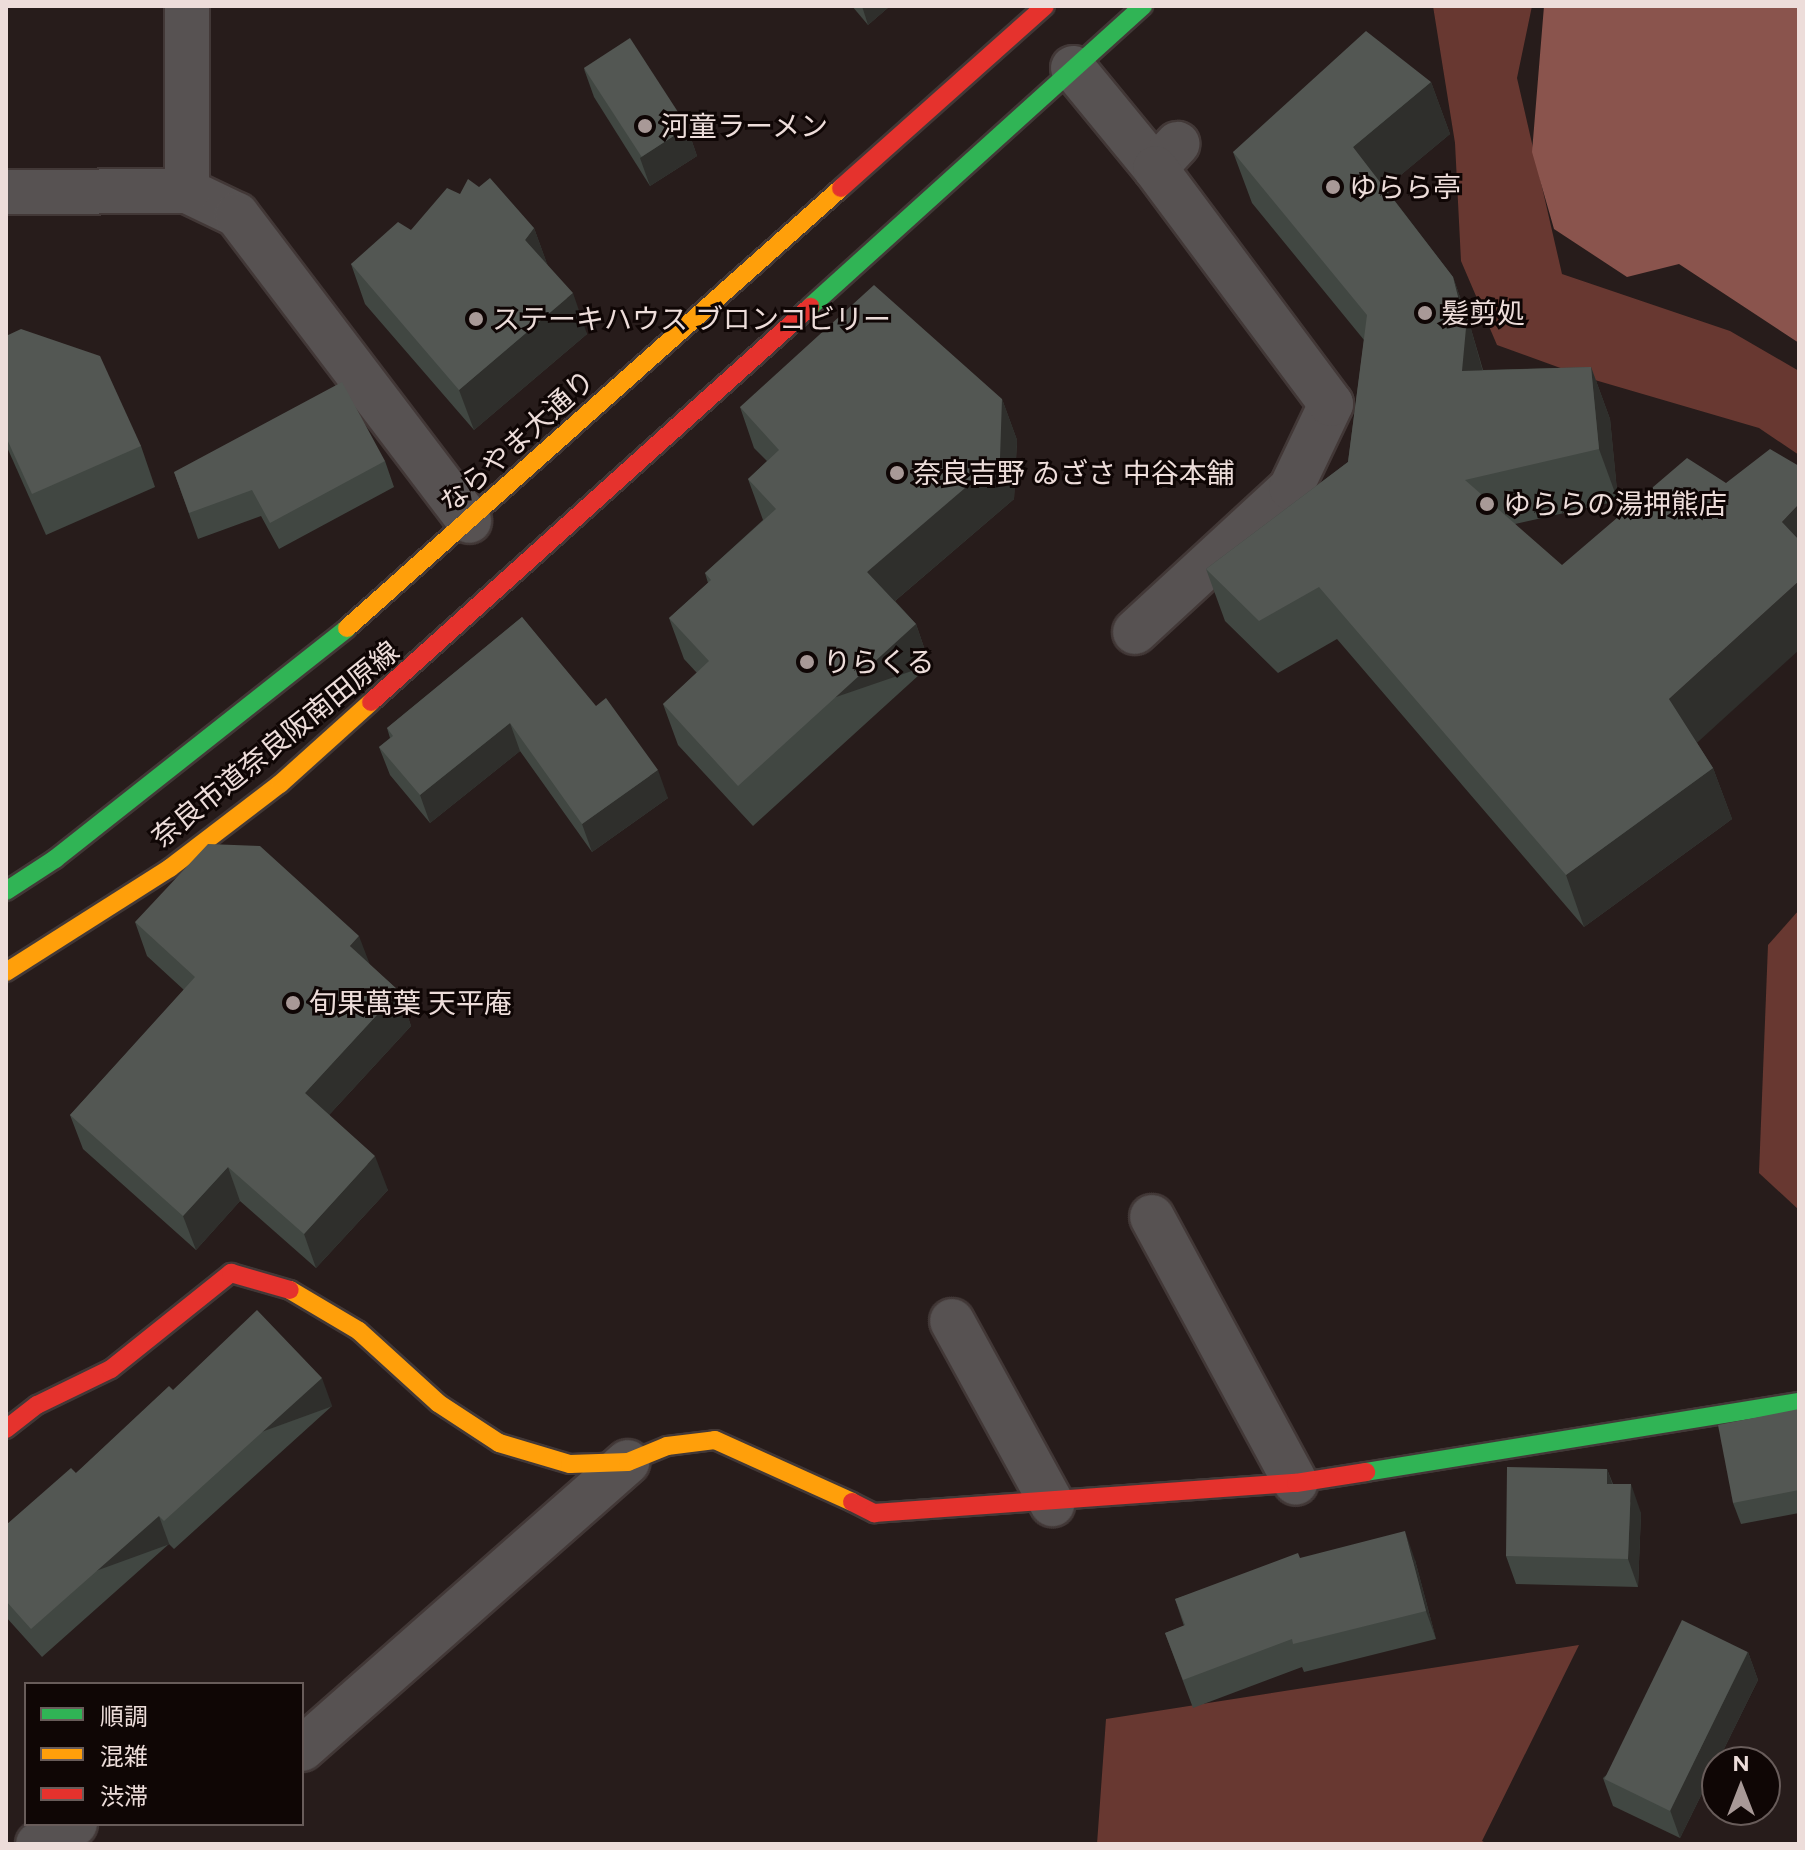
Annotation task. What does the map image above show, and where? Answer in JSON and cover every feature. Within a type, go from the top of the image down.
[{"type":"street","points":[[187,6],[187,191]]},
{"type":"street","name":"ならやま大通り","points":[[6,891],[55,859],[304,666],[1045,6]]},
{"type":"street","points":[[1135,632],[1291,488],[1331,404],[1166,156],[1073,68],[1143,6]]},
{"type":"street","name":"奈良市道奈良阪南田原線","points":[[6,972],[170,868],[280,784],[1073,68]]},
{"type":"street","points":[[6,192],[187,191],[237,215],[469,521]]},
{"type":"street","points":[[1152,1217],[1296,1483]]},
{"type":"street","points":[[6,1429],[37,1405],[111,1369],[231,1273],[299,1292],[359,1331],[438,1403],[499,1443],[570,1464],[628,1462]]},
{"type":"street","points":[[952,1321],[1052,1504]]},
{"type":"street","points":[[304,1747],[628,1462],[667,1446],[715,1440],[779,1465],[874,1513],[1052,1504],[1296,1483],[1799,1402]]},
{"type":"street","points":[[38,1844],[71,1826]]},
{"type":"shaded area","points":[[1433,6],[1532,6],[1517,78],[1562,274],[1730,331],[1799,371],[1799,455],[1759,428],[1588,378],[1497,345],[1461,261],[1455,143]]},
{"type":"shaded area","points":[[1544,6],[1799,6],[1799,343],[1679,264],[1627,277],[1554,229],[1532,152]]},
{"type":"shaded area","points":[[1799,910],[1799,1210],[1759,1173],[1768,945]]},
{"type":"shaded area","points":[[1579,1645],[1482,1841],[1488,1844],[1097,1844],[1106,1719]]},
{"type":"building","name":"ゆららの湯押熊店","points":[[1366,31],[1431,82],[1353,147],[1453,277],[1466,328],[1462,371],[1591,367],[1599,449],[1465,480],[1562,565],[1687,458],[1726,483],[1770,449],[1799,466],[1799,504],[1782,522],[1799,540],[1799,581],[1669,699],[1713,768],[1566,875],[1319,587],[1259,621],[1206,569],[1348,462],[1367,315],[1233,152]]},
{"type":"building","name":"河童ラーメン","points":[[630,38],[688,127],[642,157],[584,68]]},
{"type":"building","name":"ステーキハウス ブロンコビリー","points":[[490,178],[534,228],[525,240],[573,293],[459,390],[351,264],[398,222],[411,230],[447,188],[460,194],[468,179],[479,187]]},
{"type":"building","points":[[874,285],[1002,399],[1000,458],[867,572],[916,624],[738,786],[663,704],[709,661],[669,618],[711,580],[705,573],[776,509],[748,479],[779,450],[740,407]]},
{"type":"building","points":[[21,329],[100,356],[141,446],[32,494],[6,437],[6,336]]},
{"type":"building","points":[[342,382],[385,461],[270,523],[252,490],[189,513],[174,472]]},
{"type":"building","points":[[522,617],[596,706],[606,698],[658,770],[582,824],[510,723],[420,795],[379,747],[393,736],[387,728]]},
{"type":"building","points":[[208,844],[260,846],[359,936],[350,946],[399,991],[305,1093],[375,1156],[304,1234],[228,1167],[183,1216],[70,1115],[195,977],[135,922]]},
{"type":"building","points":[[257,1310],[322,1378],[164,1521],[159,1516],[31,1629],[6,1601],[6,1525],[71,1468],[76,1473],[169,1386],[173,1390]]},
{"type":"building","points":[[1799,1409],[1799,1490],[1733,1503],[1718,1425]]},
{"type":"building","points":[[1507,1467],[1607,1469],[1607,1484],[1631,1484],[1628,1559],[1506,1556]]},
{"type":"building","points":[[1405,1531],[1426,1611],[1293,1644],[1292,1639],[1183,1680],[1165,1633],[1185,1625],[1175,1599],[1298,1553],[1300,1558]]},
{"type":"building","points":[[1682,1620],[1748,1652],[1670,1811],[1604,1779]]},
{"type":"traffic: fast","points":[[810,307],[1143,6]]},
{"type":"traffic: fast","points":[[6,891],[55,859],[347,628]]},
{"type":"traffic: fast","points":[[1366,1472],[1799,1402]]},
{"type":"traffic: slow","points":[[347,628],[841,188]]},
{"type":"traffic: slow","points":[[6,972],[170,868],[280,784],[371,702]]},
{"type":"traffic: slow","points":[[290,1290],[359,1331],[438,1403],[499,1443],[570,1464],[628,1462],[667,1446],[715,1440],[852,1502]]},
{"type":"traffic: jam","points":[[841,188],[1045,6]]},
{"type":"traffic: jam","points":[[371,702],[810,307]]},
{"type":"traffic: jam","points":[[6,1429],[37,1405],[111,1369],[231,1273],[290,1290]]},
{"type":"traffic: jam","points":[[852,1502],[874,1513],[1296,1483],[1366,1472]]},
{"type":"place","name":"河童ラーメン","points":[[645,126]]},
{"type":"place","name":"ゆらら亭","points":[[1333,187]]},
{"type":"place","name":"髪剪処","points":[[1425,313]]},
{"type":"place","name":"ステーキハウス ブロンコビリー","points":[[476,319]]},
{"type":"place","name":"奈良吉野 ゐざさ 中谷本舗","points":[[897,473]]},
{"type":"place","name":"ゆららの湯押熊店","points":[[1487,504]]},
{"type":"place","name":"りらくる","points":[[807,662]]},
{"type":"place","name":"旬果萬葉 天平庵","points":[[293,1003]]}]
